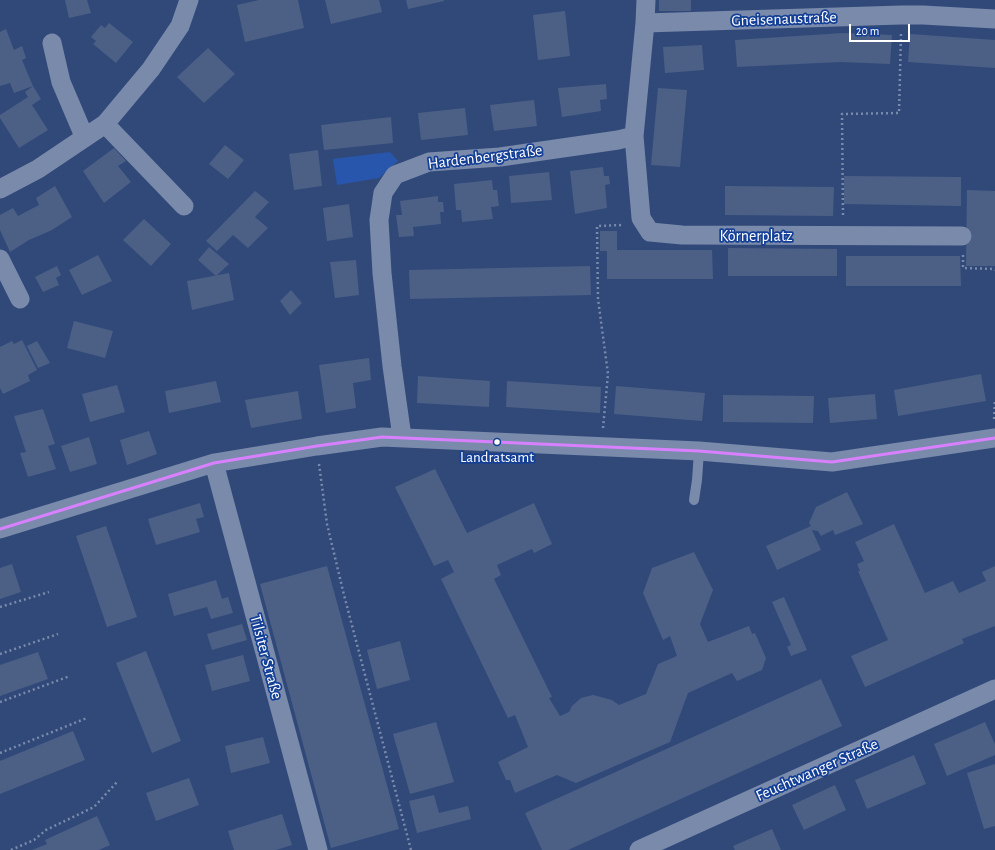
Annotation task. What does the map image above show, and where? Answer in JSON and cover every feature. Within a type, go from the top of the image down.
[{"type":"street","points":[[0,189],[38,169],[84,136],[104,124],[151,69],[180,26],[189,0]]},
{"type":"street","points":[[645,224],[641,218],[634,136],[646,0]]},
{"type":"street","name":"Gneisenaustraße","points":[[645,24],[901,15],[995,20]]},
{"type":"street","points":[[52,43],[61,82],[84,136]]},
{"type":"street","points":[[104,124],[184,206]]},
{"type":"street","name":"Hardenbergstraße","points":[[402,437],[392,366],[382,273],[379,220],[383,192],[395,175],[429,162],[500,158],[618,140],[634,136]]},
{"type":"street","name":"Körnerplatz","points":[[645,224],[650,232],[682,236],[962,236]]},
{"type":"street","points":[[0,259],[20,299]]},
{"type":"street","points":[[0,529],[214,463],[382,437],[699,451],[832,462],[995,438]]},
{"type":"street","name":"Tilsiter Straße","points":[[214,463],[318,850]]},
{"type":"street","name":"Feuchtwanger Straße","points":[[639,850],[995,690]]},
{"type":"lane","points":[[694,500],[699,451]]},
{"type":"path","points":[[843,236],[842,114],[900,112],[901,15]]},
{"type":"path","points":[[602,447],[608,374],[598,299],[597,226],[645,224]]},
{"type":"path","points":[[962,236],[963,268],[994,268],[995,270]]},
{"type":"path","points":[[317,446],[327,524],[344,595],[411,850]]},
{"type":"path","points":[[0,607],[49,592]]},
{"type":"path","points":[[0,654],[58,634]]},
{"type":"path","points":[[0,702],[70,676]]},
{"type":"path","points":[[0,753],[87,718]]},
{"type":"path","points":[[11,850],[34,840],[46,830],[94,807],[118,782]]},
{"type":"shaded area","points":[[390,152],[398,161],[379,178],[337,185],[333,159]]},
{"type":"building","points":[[65,0],[87,0],[91,13],[69,18]]},
{"type":"building","points":[[259,0],[298,0],[304,28],[245,42],[237,5]]},
{"type":"building","points":[[325,0],[379,0],[382,12],[331,24]]},
{"type":"building","points":[[406,0],[444,0],[444,1],[408,9]]},
{"type":"building","points":[[659,0],[691,0],[691,11],[659,11]]},
{"type":"building","points":[[565,11],[570,56],[538,60],[533,15]]},
{"type":"building","points":[[109,23],[133,42],[116,63],[93,44],[96,41],[91,37],[101,25],[105,28]]},
{"type":"building","points":[[6,29],[14,50],[22,46],[26,58],[22,60],[33,86],[14,93],[10,83],[0,86],[0,32]]},
{"type":"building","points":[[843,33],[892,35],[890,64],[841,62],[737,67],[735,40]]},
{"type":"building","points":[[910,34],[995,40],[995,68],[908,62]]},
{"type":"building","points":[[702,45],[704,70],[665,73],[663,47]]},
{"type":"building","points":[[208,48],[235,74],[204,103],[177,77]]},
{"type":"building","points":[[606,84],[607,99],[600,100],[601,111],[562,117],[558,88]]},
{"type":"building","points":[[33,86],[41,99],[32,105],[48,130],[19,148],[0,118],[0,115],[28,97],[25,92]]},
{"type":"building","points":[[658,88],[687,90],[680,167],[651,165]]},
{"type":"building","points":[[534,100],[537,126],[494,131],[490,105]]},
{"type":"building","points":[[465,108],[468,135],[421,140],[418,113]]},
{"type":"building","points":[[391,117],[393,143],[324,150],[321,125]]},
{"type":"building","points":[[225,145],[244,160],[228,179],[209,164]]},
{"type":"building","points":[[114,148],[126,161],[118,166],[131,182],[104,203],[83,171]]},
{"type":"building","points":[[318,150],[322,186],[294,190],[289,154]]},
{"type":"building","points":[[603,167],[604,176],[609,176],[610,184],[605,185],[607,208],[575,214],[570,171]]},
{"type":"building","points":[[549,172],[552,200],[511,203],[509,176]]},
{"type":"building","points":[[844,176],[961,177],[961,206],[844,204]]},
{"type":"building","points":[[492,180],[493,190],[497,190],[499,206],[491,207],[493,219],[462,222],[461,210],[456,210],[454,184]]},
{"type":"building","points":[[55,186],[72,217],[52,230],[29,240],[10,252],[0,230],[0,215],[13,208],[18,216],[39,205],[36,198]]},
{"type":"building","points":[[725,186],[834,187],[833,216],[725,215]]},
{"type":"building","points":[[967,190],[995,191],[995,266],[966,266]]},
{"type":"building","points":[[255,191],[269,202],[255,217],[268,228],[248,248],[233,235],[217,251],[206,241]]},
{"type":"building","points":[[438,196],[438,202],[443,202],[444,212],[440,212],[441,224],[413,227],[414,236],[399,237],[396,215],[402,215],[400,201]]},
{"type":"building","points":[[349,204],[353,237],[327,241],[323,208]]},
{"type":"building","points":[[144,219],[171,244],[151,266],[123,240]]},
{"type":"building","points":[[600,231],[617,231],[617,250],[712,250],[713,279],[607,279],[607,251],[600,251]]},
{"type":"building","points":[[209,247],[229,264],[216,276],[198,260]]},
{"type":"building","points":[[728,248],[837,249],[837,276],[728,276]]},
{"type":"building","points":[[98,255],[112,281],[82,295],[69,270]]},
{"type":"building","points":[[846,256],[960,256],[961,286],[846,286]]},
{"type":"building","points":[[356,260],[359,295],[335,298],[330,262]]},
{"type":"building","points":[[57,266],[61,275],[56,278],[59,285],[43,292],[35,277]]},
{"type":"building","points":[[590,266],[591,295],[410,299],[409,270]]},
{"type":"building","points":[[229,273],[234,300],[192,310],[187,281]]},
{"type":"building","points":[[291,290],[302,303],[290,315],[280,301]]},
{"type":"building","points":[[74,321],[113,331],[105,358],[67,348]]},
{"type":"building","points":[[22,340],[37,370],[28,375],[30,381],[3,394],[0,388],[0,347],[12,341],[14,344]]},
{"type":"building","points":[[37,341],[50,363],[38,368],[27,346]]},
{"type":"building","points":[[369,358],[371,380],[353,383],[356,408],[326,413],[319,365]]},
{"type":"building","points":[[981,374],[986,401],[898,416],[894,390]]},
{"type":"building","points":[[418,376],[490,381],[489,407],[417,403]]},
{"type":"building","points":[[216,381],[221,402],[169,413],[165,391]]},
{"type":"building","points":[[507,381],[601,387],[600,413],[506,407]]},
{"type":"building","points":[[117,385],[125,412],[90,422],[82,394]]},
{"type":"building","points":[[616,386],[705,393],[702,421],[614,414]]},
{"type":"building","points":[[298,391],[302,419],[251,428],[245,400]]},
{"type":"building","points":[[875,394],[877,419],[830,423],[828,398]]},
{"type":"building","points":[[723,395],[814,396],[813,423],[723,422]]},
{"type":"building","points":[[43,409],[55,444],[48,446],[56,469],[28,477],[20,453],[26,452],[14,416]]},
{"type":"building","points":[[149,431],[157,454],[127,465],[120,440]]},
{"type":"building","points":[[89,437],[97,464],[70,472],[61,446]]},
{"type":"building","points":[[435,469],[467,533],[534,503],[552,544],[534,553],[532,549],[497,565],[501,575],[494,579],[552,697],[549,698],[560,716],[569,712],[572,706],[581,698],[593,695],[612,700],[619,705],[646,694],[658,664],[677,656],[670,636],[663,640],[643,593],[652,568],[694,552],[713,590],[700,624],[708,642],[749,626],[752,634],[755,633],[766,658],[762,670],[737,681],[732,673],[688,693],[670,742],[576,783],[557,775],[515,793],[510,780],[506,780],[498,762],[528,747],[515,715],[508,718],[441,579],[454,572],[448,560],[434,566],[395,487]]},
{"type":"building","points":[[847,492],[863,524],[835,535],[833,530],[821,536],[818,531],[812,530],[821,550],[777,570],[766,546],[811,526],[809,523],[816,507]]},
{"type":"building","points":[[200,503],[204,517],[196,519],[200,532],[156,545],[148,519]]},
{"type":"building","points":[[894,524],[925,593],[953,581],[959,593],[986,581],[982,572],[995,566],[995,626],[962,639],[964,643],[865,687],[851,656],[888,640],[858,571],[860,571],[857,564],[864,561],[855,542]]},
{"type":"building","points":[[106,526],[137,617],[107,627],[76,536]]},
{"type":"building","points":[[12,564],[21,592],[0,599],[0,568]]},
{"type":"building","points":[[327,566],[399,829],[331,848],[260,584]]},
{"type":"building","points":[[216,580],[222,599],[228,597],[233,613],[211,619],[207,607],[174,616],[168,594]]},
{"type":"building","points":[[784,597],[807,650],[791,656],[787,647],[791,645],[772,602]]},
{"type":"building","points":[[242,624],[247,640],[212,650],[207,634]]},
{"type":"building","points":[[400,641],[410,680],[377,689],[367,650]]},
{"type":"building","points":[[146,651],[181,741],[152,753],[116,663]]},
{"type":"building","points":[[38,652],[48,679],[0,696],[0,665]]},
{"type":"building","points":[[243,655],[250,681],[212,691],[205,665]]},
{"type":"building","points":[[821,679],[842,726],[568,850],[542,850],[525,813]]},
{"type":"building","points":[[436,722],[454,782],[410,794],[393,734]]},
{"type":"building","points":[[985,722],[995,744],[995,755],[947,776],[934,744]]},
{"type":"building","points":[[73,731],[85,760],[0,794],[0,761]]},
{"type":"building","points":[[263,737],[270,763],[231,773],[225,746]]},
{"type":"building","points":[[914,755],[926,784],[867,809],[855,780]]},
{"type":"building","points":[[995,764],[995,826],[984,829],[967,773]]},
{"type":"building","points":[[189,778],[199,805],[156,821],[146,793]]},
{"type":"building","points":[[835,785],[846,810],[804,830],[792,805]]},
{"type":"building","points":[[434,795],[439,813],[468,806],[471,819],[417,833],[409,801]]},
{"type":"building","points":[[282,814],[292,845],[276,850],[234,850],[228,831]]},
{"type":"building","points":[[97,816],[110,845],[99,850],[32,850],[47,844],[45,840]]},
{"type":"building","points":[[772,829],[781,850],[735,850],[733,846]]},
{"type":"transit line","points":[[0,529],[214,463],[382,437],[699,451],[832,462],[995,438]]},
{"type":"place","name":"Landratsamt","points":[[497,442]]}]
